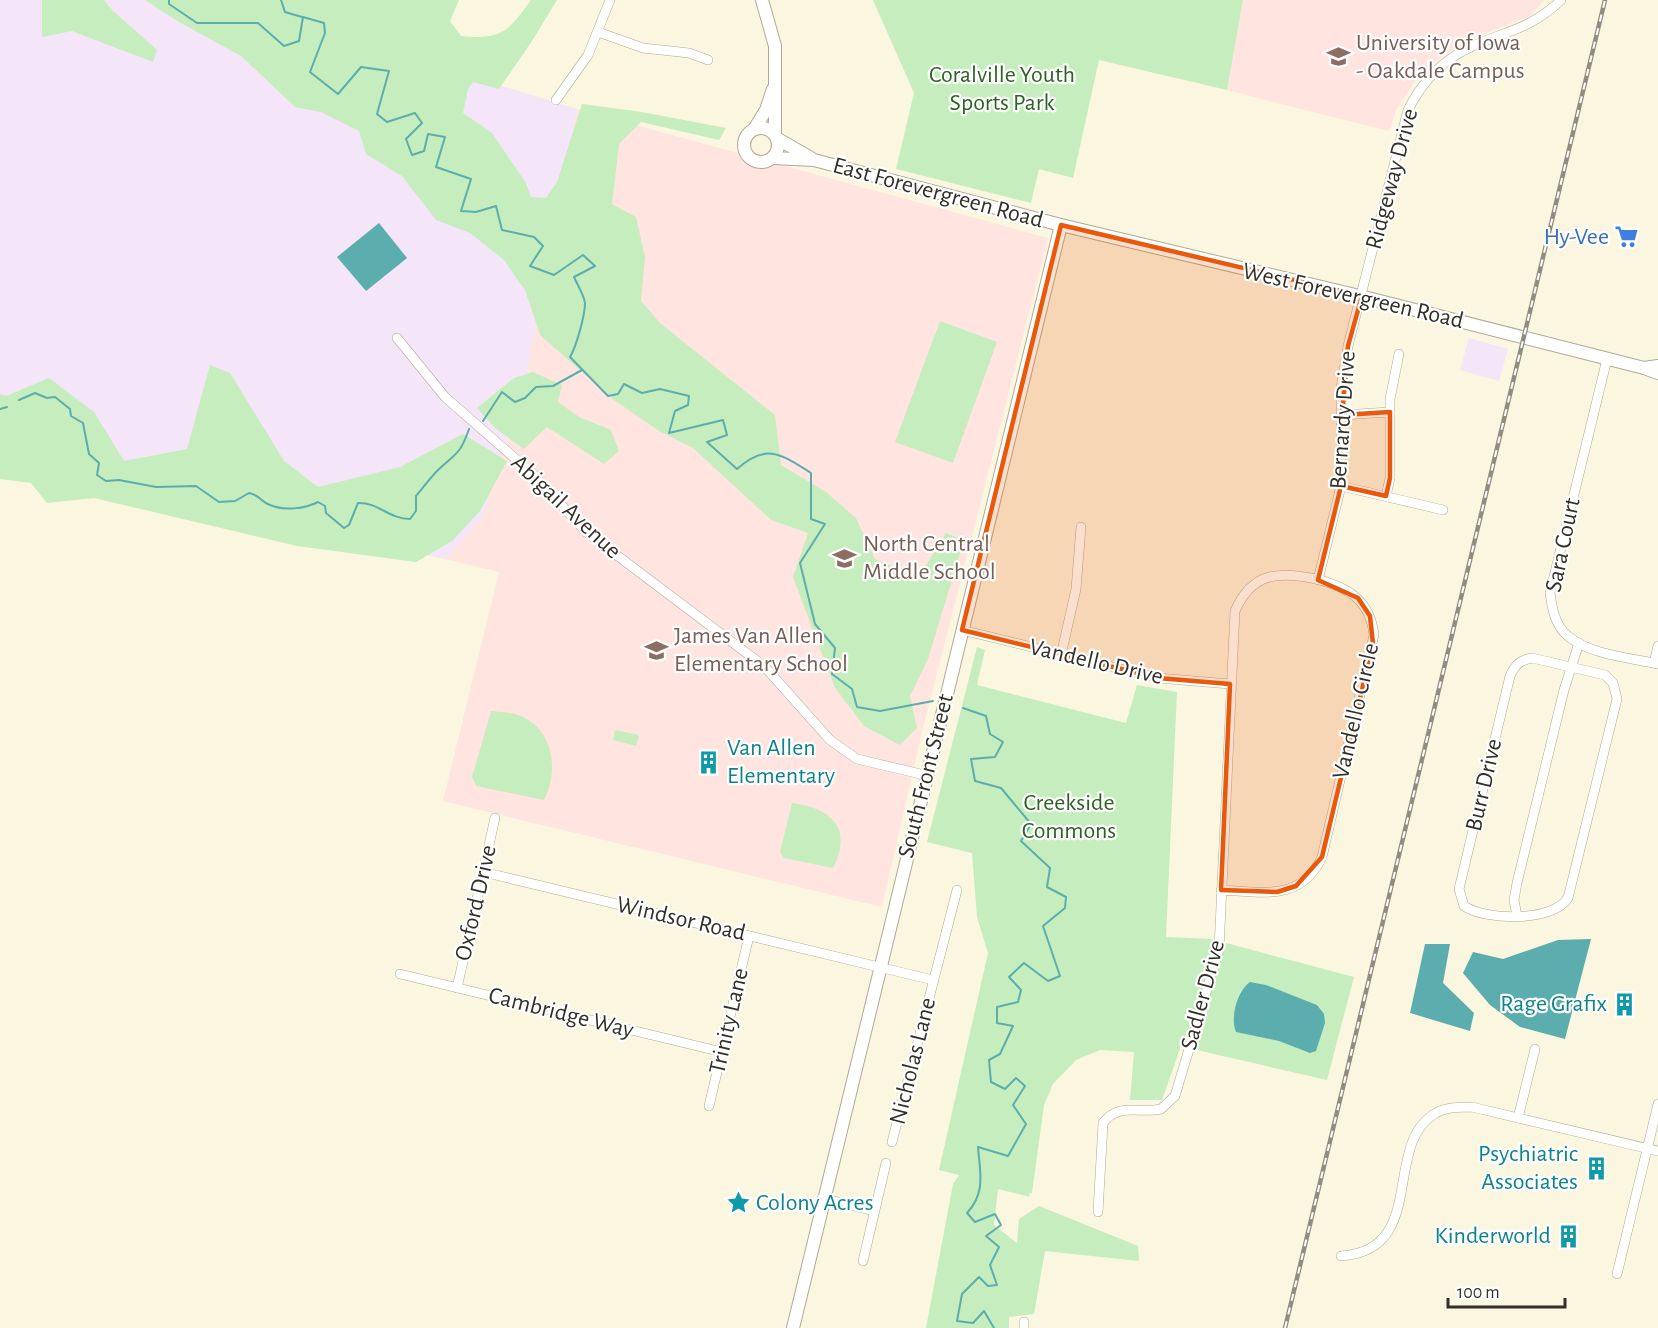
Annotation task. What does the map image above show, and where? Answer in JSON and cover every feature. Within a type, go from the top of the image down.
[{"type":"street","points":[[556,100],[588,55],[610,0]]},
{"type":"street","points":[[762,0],[775,46],[778,150],[773,158],[757,162],[746,152],[745,138],[754,128],[776,83]]},
{"type":"street","name":"Ridgeway Drive","points":[[1362,296],[1401,127],[1415,96],[1437,69],[1458,54],[1524,27],[1561,0]]},
{"type":"street","points":[[598,32],[644,48],[689,53],[708,60]]},
{"type":"street","points":[[754,128],[765,128],[777,136]]},
{"type":"street","name":"East Forevergreen Road","points":[[777,136],[814,160]]},
{"type":"street","name":"East Forevergreen Road","points":[[773,158],[814,160],[1061,225]]},
{"type":"street","name":"West Forevergreen Road","points":[[1061,225],[1362,296],[1658,373]]},
{"type":"street","name":"South Front Street","points":[[793,1328],[822,1198],[1061,225]]},
{"type":"street","name":"Bernardy Drive","points":[[1318,580],[1341,486],[1341,388],[1348,346],[1362,296]]},
{"type":"street","name":"Abigail Avenue","points":[[397,338],[445,397],[536,476],[586,532],[765,667],[830,740],[857,759],[925,775]]},
{"type":"street","points":[[1386,496],[1390,478],[1390,399],[1399,354]]},
{"type":"street","name":"Sara Court","points":[[1607,358],[1550,593],[1558,624],[1567,636],[1579,643],[1656,663]]},
{"type":"street","name":"West Forevergreen Road","points":[[1644,368],[1658,366]]},
{"type":"street","points":[[1342,415],[1390,412]]},
{"type":"street","points":[[1341,486],[1443,510]]},
{"type":"street","points":[[1061,655],[1076,589],[1081,527]]},
{"type":"street","name":"Vandello Circle","points":[[1221,890],[1286,890],[1312,874],[1322,857],[1374,635],[1370,616],[1358,598],[1342,587],[1293,574],[1276,575],[1259,581],[1244,594],[1233,622],[1230,684]]},
{"type":"street","name":"Vandello Drive","points":[[962,630],[1158,678],[1230,684]]},
{"type":"street","points":[[1517,916],[1514,900],[1517,883],[1570,667],[1579,643]]},
{"type":"street","points":[[1656,663],[1658,646]]},
{"type":"street","name":"Burr Drive","points":[[1532,658],[1570,667],[1605,675],[1616,689],[1617,699],[1568,898],[1563,906],[1554,911],[1502,918],[1472,912],[1464,906],[1459,889],[1514,667],[1523,660],[1532,658]]},
{"type":"street","name":"Sadler Drive","points":[[1098,1212],[1103,1123],[1109,1116],[1123,1109],[1161,1109],[1175,1096],[1218,957],[1230,684]]},
{"type":"street","name":"Oxford Drive","points":[[457,988],[495,818]]},
{"type":"street","name":"Windsor Road","points":[[483,872],[880,967]]},
{"type":"street","name":"Nicholas Lane","points":[[892,1142],[957,890]]},
{"type":"street","name":"Trinity Lane","points":[[709,1106],[749,936]]},
{"type":"street","name":"Nicholas Lane","points":[[880,967],[933,980]]},
{"type":"street","name":"Cambridge Way","points":[[400,974],[722,1052]]},
{"type":"street","points":[[1518,1118],[1535,1049]]},
{"type":"street","points":[[1617,1274],[1658,1104]]},
{"type":"street","points":[[1341,1256],[1363,1253],[1378,1244],[1388,1231],[1396,1214],[1413,1143],[1422,1126],[1436,1113],[1454,1108],[1472,1107],[1658,1151]]},
{"type":"street","points":[[862,1261],[886,1163]]},
{"type":"street","points":[[822,1198],[874,1211]]},
{"type":"highlighted area","points":[[1061,225],[1362,296],[1348,346],[1342,415],[1390,412],[1390,478],[1386,496],[1341,486],[1318,580],[1358,598],[1370,616],[1373,644],[1322,857],[1296,886],[1277,892],[1221,890],[1230,684],[1158,678],[962,630]]},
{"type":"shaded area","points":[[0,0],[177,0],[310,27],[577,109],[524,388],[482,518],[446,559],[0,474]]},
{"type":"shaded area","name":"University of Iowa - Oakdale Campus","points":[[1243,0],[1544,0],[1530,16],[1463,42],[1421,72],[1397,108],[1389,131],[1227,90]]},
{"type":"shaded area","points":[[577,109],[1048,238],[923,728],[882,907],[443,801],[499,572],[446,559],[482,518],[524,388]]},
{"type":"shaded area","points":[[1469,338],[1508,349],[1499,381],[1460,370]]},
{"type":"green space","points":[[42,0],[104,0],[113,11],[157,50],[153,62],[72,31],[42,37]]},
{"type":"green space","points":[[145,0],[459,0],[450,21],[461,36],[486,37],[503,32],[510,27],[531,0],[557,0],[499,89],[473,82],[468,89],[463,113],[492,133],[526,183],[531,197],[546,198],[557,182],[582,104],[642,112],[726,128],[719,140],[641,122],[619,144],[612,204],[636,217],[645,257],[641,301],[660,323],[775,415],[781,465],[826,492],[856,518],[875,559],[912,574],[927,564],[946,533],[964,540],[928,659],[910,696],[917,728],[900,745],[864,726],[835,688],[793,577],[808,533],[771,520],[693,448],[659,431],[614,400],[540,335],[525,290],[504,260],[470,233],[436,220],[402,176],[366,154],[359,131],[321,112],[295,107],[241,56],[179,22]]},
{"type":"green space","name":"Coralville Youth Sports Park","points":[[873,0],[1243,0],[1227,90],[1099,60],[1073,178],[1039,169],[1031,203],[896,169],[914,93]]},
{"type":"green space","points":[[940,321],[997,342],[953,463],[895,442]]},
{"type":"green space","points":[[210,365],[230,373],[284,461],[318,487],[400,467],[463,434],[507,461],[480,511],[452,541],[416,562],[297,546],[94,498],[47,503],[31,483],[0,479],[0,394],[6,396],[49,378],[94,412],[124,461],[187,449]]},
{"type":"green space","points":[[533,372],[562,385],[558,402],[579,417],[611,430],[619,451],[604,464],[547,427],[524,449],[495,428],[477,408],[514,378]]},
{"type":"green space","name":"Creekside Commons","points":[[977,647],[985,650],[977,685],[1126,723],[1137,685],[1177,692],[1166,937],[1211,939],[1354,977],[1327,1080],[1201,1051],[1182,1043],[1162,1100],[1130,1100],[1134,1052],[1100,1050],[1076,1060],[1053,1084],[1044,1105],[1032,1193],[1029,1193],[1030,1197],[998,1189],[994,1225],[1017,1243],[1019,1219],[1039,1206],[1138,1246],[1139,1261],[1045,1251],[1034,1314],[1009,1317],[1009,1328],[926,1328],[953,1184],[959,1175],[939,1170],[988,953],[977,917],[972,853],[927,842]]},
{"type":"green space","points":[[491,711],[512,713],[528,720],[545,738],[550,750],[552,775],[544,800],[476,786],[472,777]]},
{"type":"green space","points":[[615,730],[639,735],[636,746],[613,740]]},
{"type":"green space","points":[[792,803],[818,810],[828,815],[835,823],[841,842],[833,868],[784,858],[780,852]]},
{"type":"water","points":[[379,223],[407,258],[366,291],[337,257]]},
{"type":"water","points":[[1591,939],[1565,1039],[1520,1027],[1490,1005],[1463,973],[1473,952],[1503,959],[1558,940]]},
{"type":"water","points":[[1425,944],[1450,944],[1443,983],[1474,1013],[1470,1031],[1410,1013]]},
{"type":"water","points":[[1250,982],[1266,985],[1317,1005],[1324,1014],[1325,1023],[1316,1051],[1310,1053],[1279,1041],[1236,1032],[1234,1012],[1241,992]]},
{"type":"waterway","points":[[169,0],[169,4],[197,23],[258,23],[284,46],[299,41],[303,17],[324,23],[325,33],[310,72],[338,94],[361,67],[389,71],[377,114],[387,122],[415,113],[422,123],[406,139],[412,155],[424,151],[428,134],[445,137],[436,167],[471,179],[461,211],[476,212],[496,206],[502,230],[534,237],[543,246],[530,266],[554,275],[583,255],[595,266],[574,277],[585,303],[580,331],[570,357],[608,396],[618,394],[624,384],[642,393],[660,389],[689,396],[688,405],[675,411],[669,433],[723,420],[727,435],[707,442],[737,469],[757,456],[774,454],[811,473],[811,519],[825,524],[800,563],[815,624],[835,648],[832,674],[852,689],[857,707],[880,711],[933,701]]},
{"type":"waterway","points":[[281,0],[285,12],[302,17]]},
{"type":"waterway","points":[[483,421],[502,392],[515,402],[525,398],[536,387],[553,386],[582,370]]},
{"type":"waterway","points":[[19,400],[35,393],[47,398],[55,397],[70,409],[71,416],[83,423],[89,454],[99,463],[97,475],[106,481],[119,480],[156,487],[196,486],[219,502],[235,501],[249,493],[256,495],[267,504],[288,509],[301,508],[318,502],[325,506],[326,513],[344,528],[349,525],[358,503],[372,505],[396,516],[410,519],[416,511],[416,496],[435,473],[457,453],[469,429]]},
{"type":"waterway","points":[[0,409],[7,407]]},
{"type":"waterway","points":[[963,708],[986,716],[990,734],[1003,742],[995,757],[971,759],[975,781],[1001,788],[1031,824],[1021,841],[1050,868],[1047,887],[1066,897],[1065,908],[1043,926],[1060,976],[1048,981],[1024,963],[1009,977],[1021,990],[1018,1002],[997,1007],[997,1023],[1013,1026],[1000,1054],[989,1060],[991,1082],[1005,1089],[1016,1078],[1025,1086],[1013,1105],[1026,1124],[1008,1156],[978,1147],[979,1190],[977,1198],[967,1213],[975,1222],[995,1214],[1001,1225],[986,1236],[999,1247],[990,1265],[997,1285],[988,1286],[979,1277],[962,1294],[957,1321],[973,1323],[984,1311],[994,1328]]},
{"type":"railway","points":[[1285,1328],[1605,0]]},
{"type":"place","name":"University of Iowa - Oakdale Campus","points":[[1338,57]]},
{"type":"place","name":"Hy-Vee","points":[[1627,237]]},
{"type":"place","name":"North Central Middle School","points":[[845,558]]},
{"type":"place","name":"James Van Allen Elementary School","points":[[656,650]]},
{"type":"place","name":"Van Allen Elementary","points":[[709,762]]},
{"type":"place","name":"Rage Grafix","points":[[1625,1004]]},
{"type":"place","name":"Psychiatric Associates","points":[[1596,1168]]},
{"type":"place","name":"Colony Acres","points":[[738,1203]]},
{"type":"place","name":"Kinderworld","points":[[1569,1236]]}]
